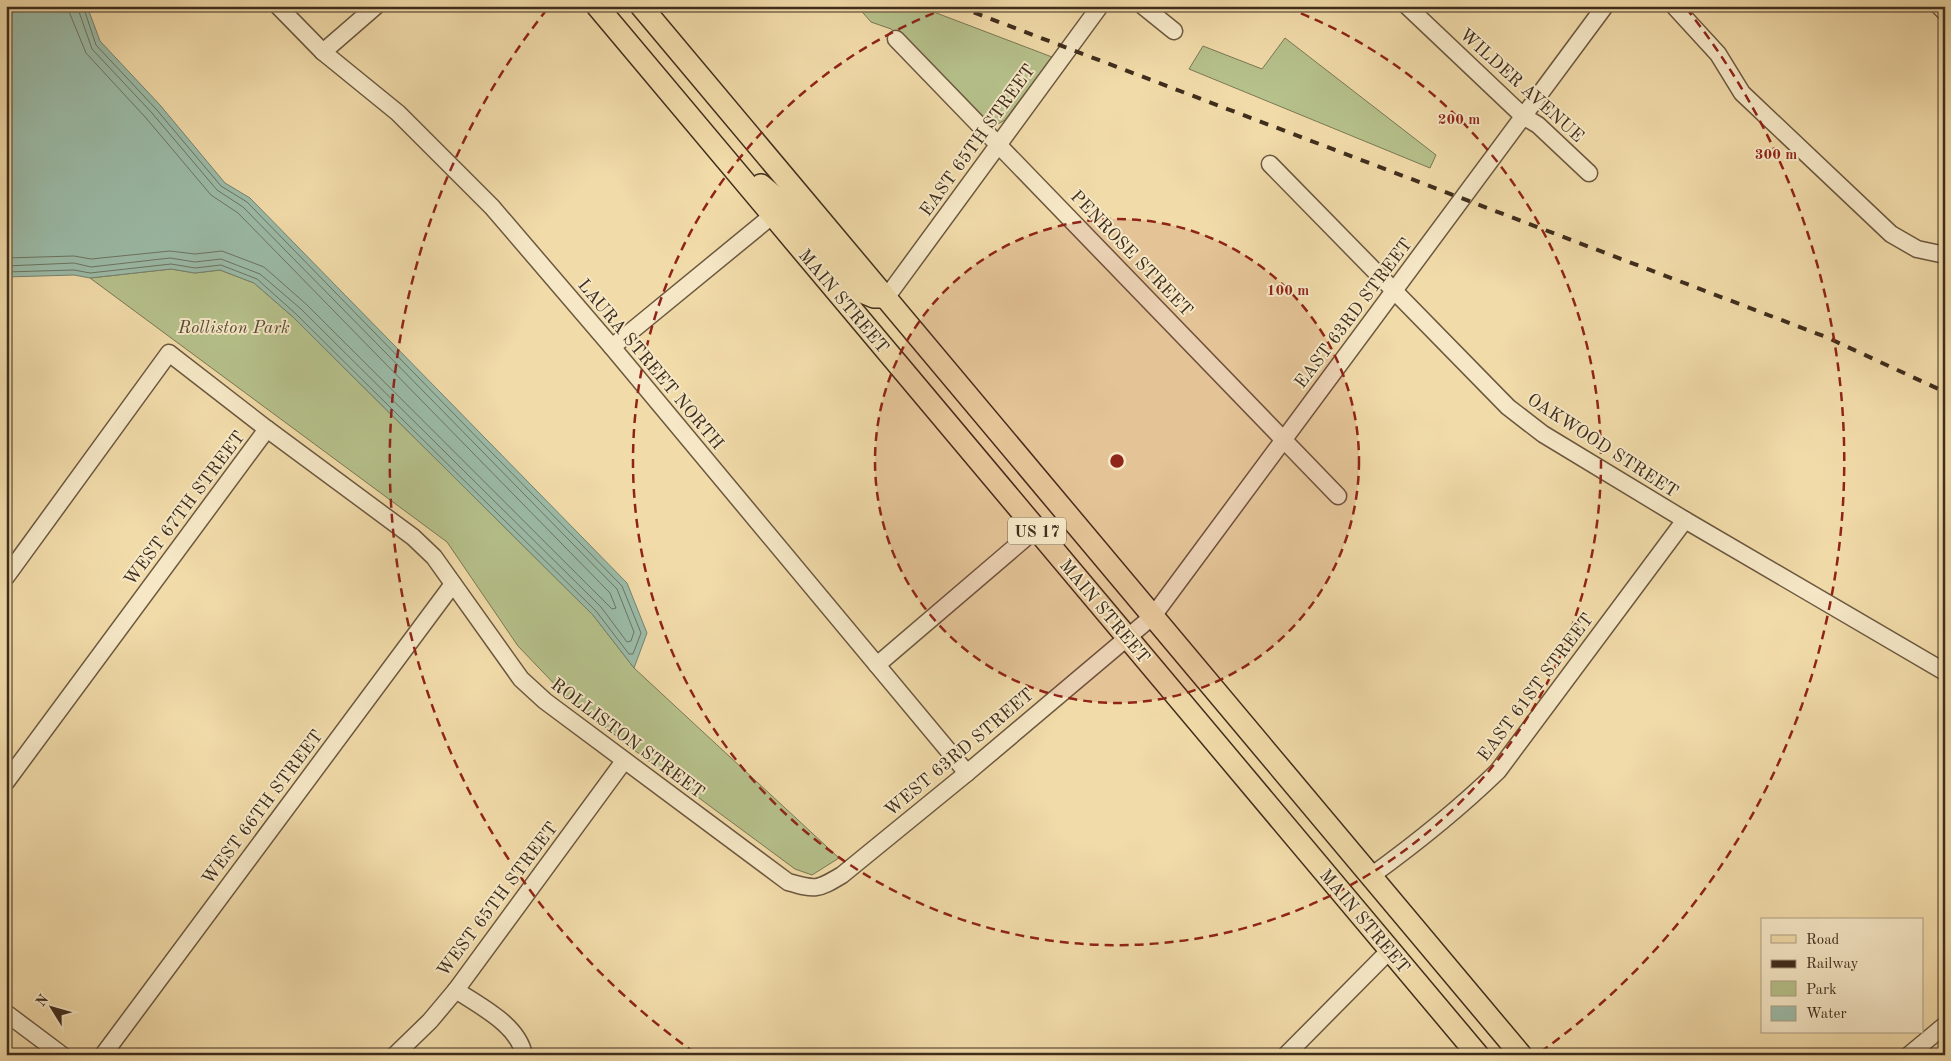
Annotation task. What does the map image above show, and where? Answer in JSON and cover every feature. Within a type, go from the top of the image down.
[{"type":"main road","name":"MAIN STREET","points":[[597,6],[1478,1055]]},
{"type":"main road","name":"MAIN STREET","points":[[641,6],[1521,1055]]},
{"type":"main road","points":[[710,141],[793,212],[862,292],[874,297],[886,298]]},
{"type":"street","name":"LAURA STREET NORTH","points":[[278,6],[323,52],[398,113],[492,208],[612,347],[967,773]]},
{"type":"street","points":[[323,52],[376,6]]},
{"type":"street","name":"EAST 65TH STREET","points":[[886,298],[1100,6]]},
{"type":"street","points":[[1143,6],[1174,31]]},
{"type":"street","name":"WILDER AVENUE","points":[[1407,6],[1523,116],[1538,126],[1589,173]]},
{"type":"street","name":"EAST 63RD STREET","points":[[1128,639],[1153,616],[1605,6]]},
{"type":"street","points":[[1674,6],[1718,54],[1742,93],[1891,234],[1917,249],[1945,255]]},
{"type":"street","points":[[1939,6],[1945,12]]},
{"type":"street","name":"PENROSE STREET","points":[[896,39],[1285,439],[1338,496]]},
{"type":"street","name":"OAKWOOD STREET","points":[[1270,164],[1394,292],[1515,412],[1543,434],[1684,520],[1945,672]]},
{"type":"street","points":[[612,347],[773,215]]},
{"type":"street","points":[[6,578],[169,353],[267,429]]},
{"type":"street","name":"WEST 67TH STREET","points":[[6,782],[267,429],[414,537],[434,557],[453,584]]},
{"type":"street","name":"EAST 61ST STREET","points":[[1371,876],[1407,849],[1498,770],[1684,520]]},
{"type":"street","points":[[877,665],[1036,530]]},
{"type":"street","name":"ROLLISTON STREET","points":[[453,584],[521,678],[545,701],[765,866],[788,882],[811,889]]},
{"type":"street","name":"WEST 66TH STREET","points":[[103,1055],[453,584]]},
{"type":"street","name":"WEST 63RD STREET","points":[[811,889],[826,884],[842,875],[1128,639]]},
{"type":"street","name":"WEST 65TH STREET","points":[[395,1055],[430,1021],[456,990],[624,761]]},
{"type":"street","points":[[1286,1055],[1390,950]]},
{"type":"street","points":[[456,990],[503,1023],[515,1035],[524,1055]]},
{"type":"street","points":[[6,1013],[62,1055]]},
{"type":"street","points":[[1909,1055],[1945,1025]]},
{"type":"green space","points":[[857,6],[918,6],[1052,57],[1005,120],[998,124],[991,124],[908,42],[891,29],[871,22]]},
{"type":"green space","points":[[1285,38],[1436,155],[1430,168],[1189,69],[1203,46],[1262,69]]},
{"type":"green space","name":"Rolliston Park","points":[[171,269],[195,273],[220,270],[254,283],[293,317],[593,615],[634,668],[839,858],[812,875],[795,869],[626,744],[563,693],[518,646],[447,542],[90,278]]},
{"type":"water","points":[[6,6],[87,6],[100,41],[160,105],[225,183],[250,198],[627,583],[647,633],[634,668],[593,615],[293,317],[254,283],[220,270],[195,273],[171,269],[90,278],[74,275],[6,277]]},
{"type":"railway","points":[[957,6],[1826,337],[1945,392]]}]
